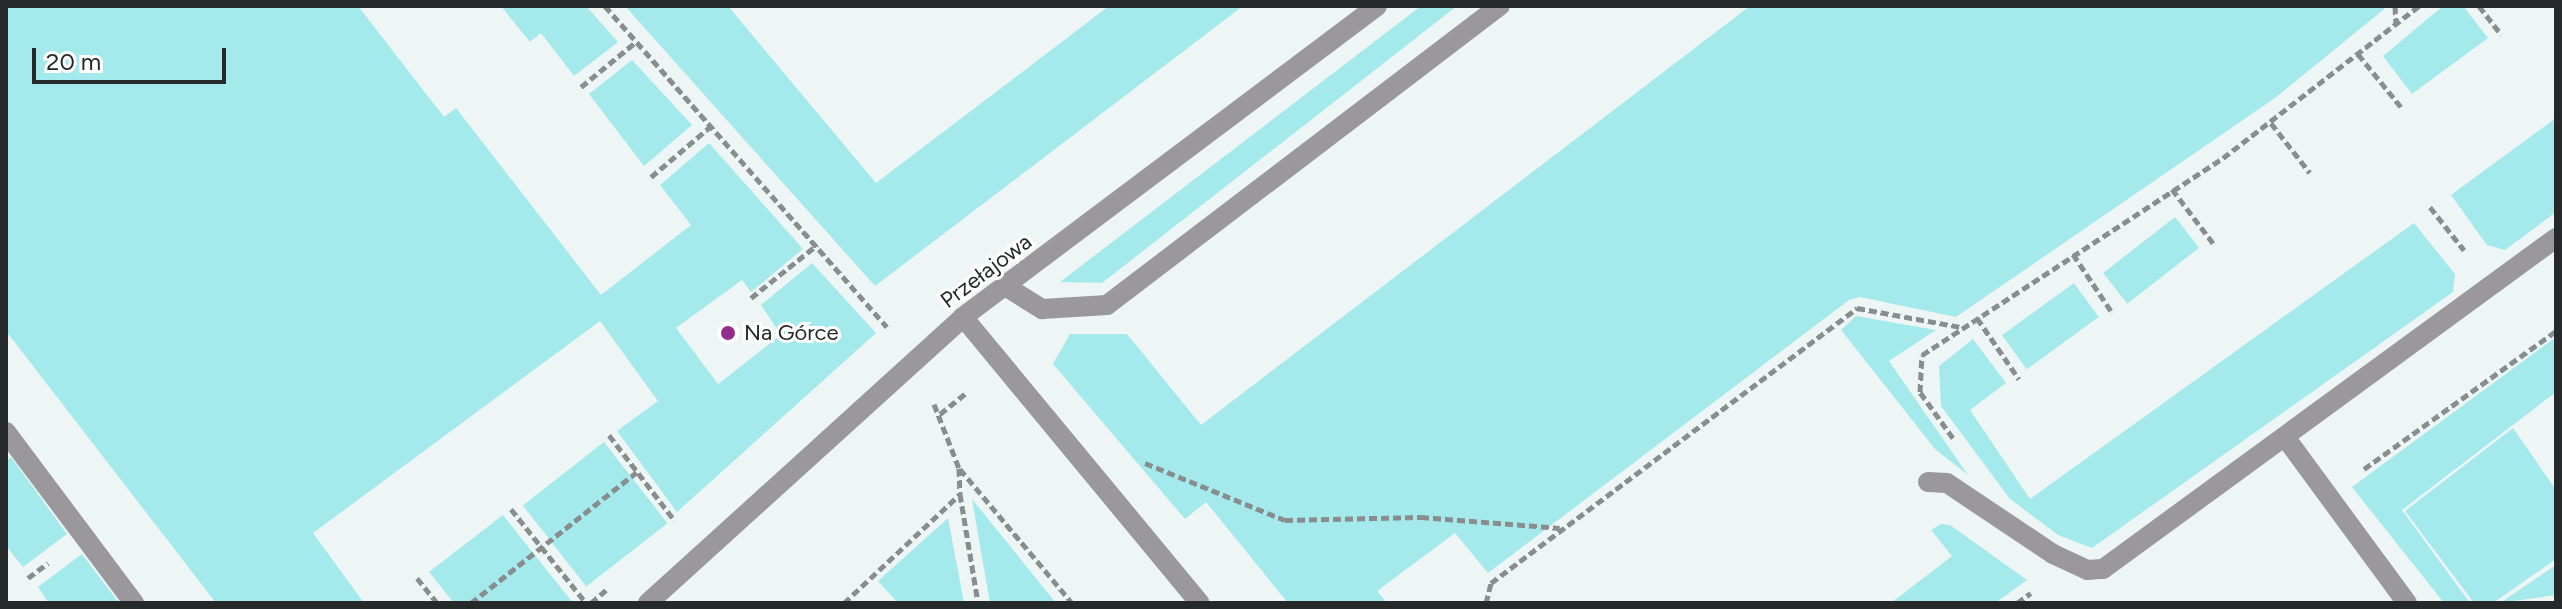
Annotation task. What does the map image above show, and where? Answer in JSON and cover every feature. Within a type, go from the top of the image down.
[{"type":"street","name":"Przełajowa","points":[[648,603],[963,317],[1377,6]]},
{"type":"street","points":[[1005,286],[1042,309],[1107,305],[1500,6]]},
{"type":"street","points":[[1928,482],[1947,483],[2053,554],[2087,570],[2103,569],[2556,238]]},
{"type":"street","points":[[963,317],[1200,603]]},
{"type":"street","points":[[6,432],[134,603]]},
{"type":"street","points":[[2285,437],[2407,603]]},
{"type":"path","points":[[605,6],[890,331]]},
{"type":"path","points":[[2395,6],[2397,24]]},
{"type":"path","points":[[1955,440],[1920,392],[1922,355],[2271,123],[2419,6]]},
{"type":"path","points":[[2479,6],[2501,34]]},
{"type":"path","points":[[581,87],[637,41]]},
{"type":"path","points":[[2358,54],[2401,107]]},
{"type":"path","points":[[2271,123],[2310,173]]},
{"type":"path","points":[[651,177],[711,126]]},
{"type":"path","points":[[2172,189],[2213,243]]},
{"type":"path","points":[[2430,207],[2492,286]]},
{"type":"path","points":[[751,298],[817,245]]},
{"type":"path","points":[[2073,254],[2113,314]]},
{"type":"path","points":[[1486,603],[1491,583],[1857,308],[1962,327]]},
{"type":"path","points":[[1977,318],[2019,379]]},
{"type":"path","points":[[2327,496],[2556,331]]},
{"type":"path","points":[[910,363],[940,414],[959,468],[960,494],[978,603]]},
{"type":"path","points":[[609,435],[678,525]]},
{"type":"path","points":[[1129,457],[1285,520],[1421,517],[1561,528]]},
{"type":"path","points":[[959,468],[1072,603]]},
{"type":"path","points":[[471,603],[637,472]]},
{"type":"path","points":[[844,603],[960,494]]},
{"type":"path","points":[[511,509],[586,603]]},
{"type":"path","points":[[417,578],[437,603]]},
{"type":"shaded area","points":[[6,6],[358,6],[444,117],[456,108],[601,295],[691,225],[660,185],[709,143],[803,249],[751,292],[742,280],[676,328],[718,384],[781,335],[761,305],[812,263],[876,333],[677,512],[617,431],[658,401],[600,321],[313,533],[364,603],[216,603],[6,331]]},
{"type":"shaded area","points":[[501,6],[586,6],[618,42],[574,76],[541,33],[530,42]]},
{"type":"shaded area","points":[[625,6],[728,6],[876,183],[1109,6],[1243,6],[875,286]]},
{"type":"shaded area","points":[[1421,6],[1457,6],[1102,283],[1060,282]]},
{"type":"shaded area","points":[[1750,6],[2388,6],[2275,98],[1956,317],[1860,297],[1849,300],[1488,573],[1455,533],[1377,591],[1387,603],[1288,603],[1206,502],[1185,519],[1053,364],[1070,334],[1127,334],[1201,425]]},
{"type":"shaded area","points":[[2443,6],[2463,6],[2488,38],[2412,94],[2383,56]]},
{"type":"shaded area","points":[[632,60],[692,125],[644,166],[589,94]]},
{"type":"shaded area","points":[[2556,118],[2556,212],[2505,250],[2487,245],[2451,195]]},
{"type":"shaded area","points":[[2175,217],[2199,248],[2127,304],[2103,273]]},
{"type":"shaded area","points":[[2414,223],[2455,274],[2453,292],[2092,548],[2058,535],[2010,499],[1941,406],[1939,366],[1973,339],[2006,383],[1970,410],[2030,499]]},
{"type":"shaded area","points":[[2074,283],[2099,317],[2027,369],[2002,335]]},
{"type":"shaded area","points":[[1856,316],[1936,330],[1889,361],[1968,475],[1935,449],[1841,330]]},
{"type":"shaded area","points":[[2556,337],[2556,392],[2402,510],[2470,603],[2444,603],[2352,487]]},
{"type":"shaded area","points":[[2513,428],[2556,490],[2556,559],[2493,603],[2474,603],[2405,511]]},
{"type":"shaded area","points":[[604,442],[667,523],[586,587],[523,505]]},
{"type":"shaded area","points":[[11,457],[67,534],[23,567],[6,546],[6,461]]},
{"type":"shaded area","points":[[972,499],[1056,603],[990,603]]},
{"type":"shaded area","points":[[503,515],[573,603],[454,603],[429,572]]},
{"type":"shaded area","points":[[948,518],[964,603],[898,603],[878,581]]},
{"type":"shaded area","points":[[1941,524],[1950,525],[2027,580],[1995,603],[1891,603],[1952,556],[1931,530]]},
{"type":"shaded area","points":[[82,554],[119,603],[49,603],[38,587]]},
{"type":"shaded area","points":[[2556,565],[2556,595],[2500,603]]},
{"type":"place","name":"Na Górce","points":[[728,333]]}]
